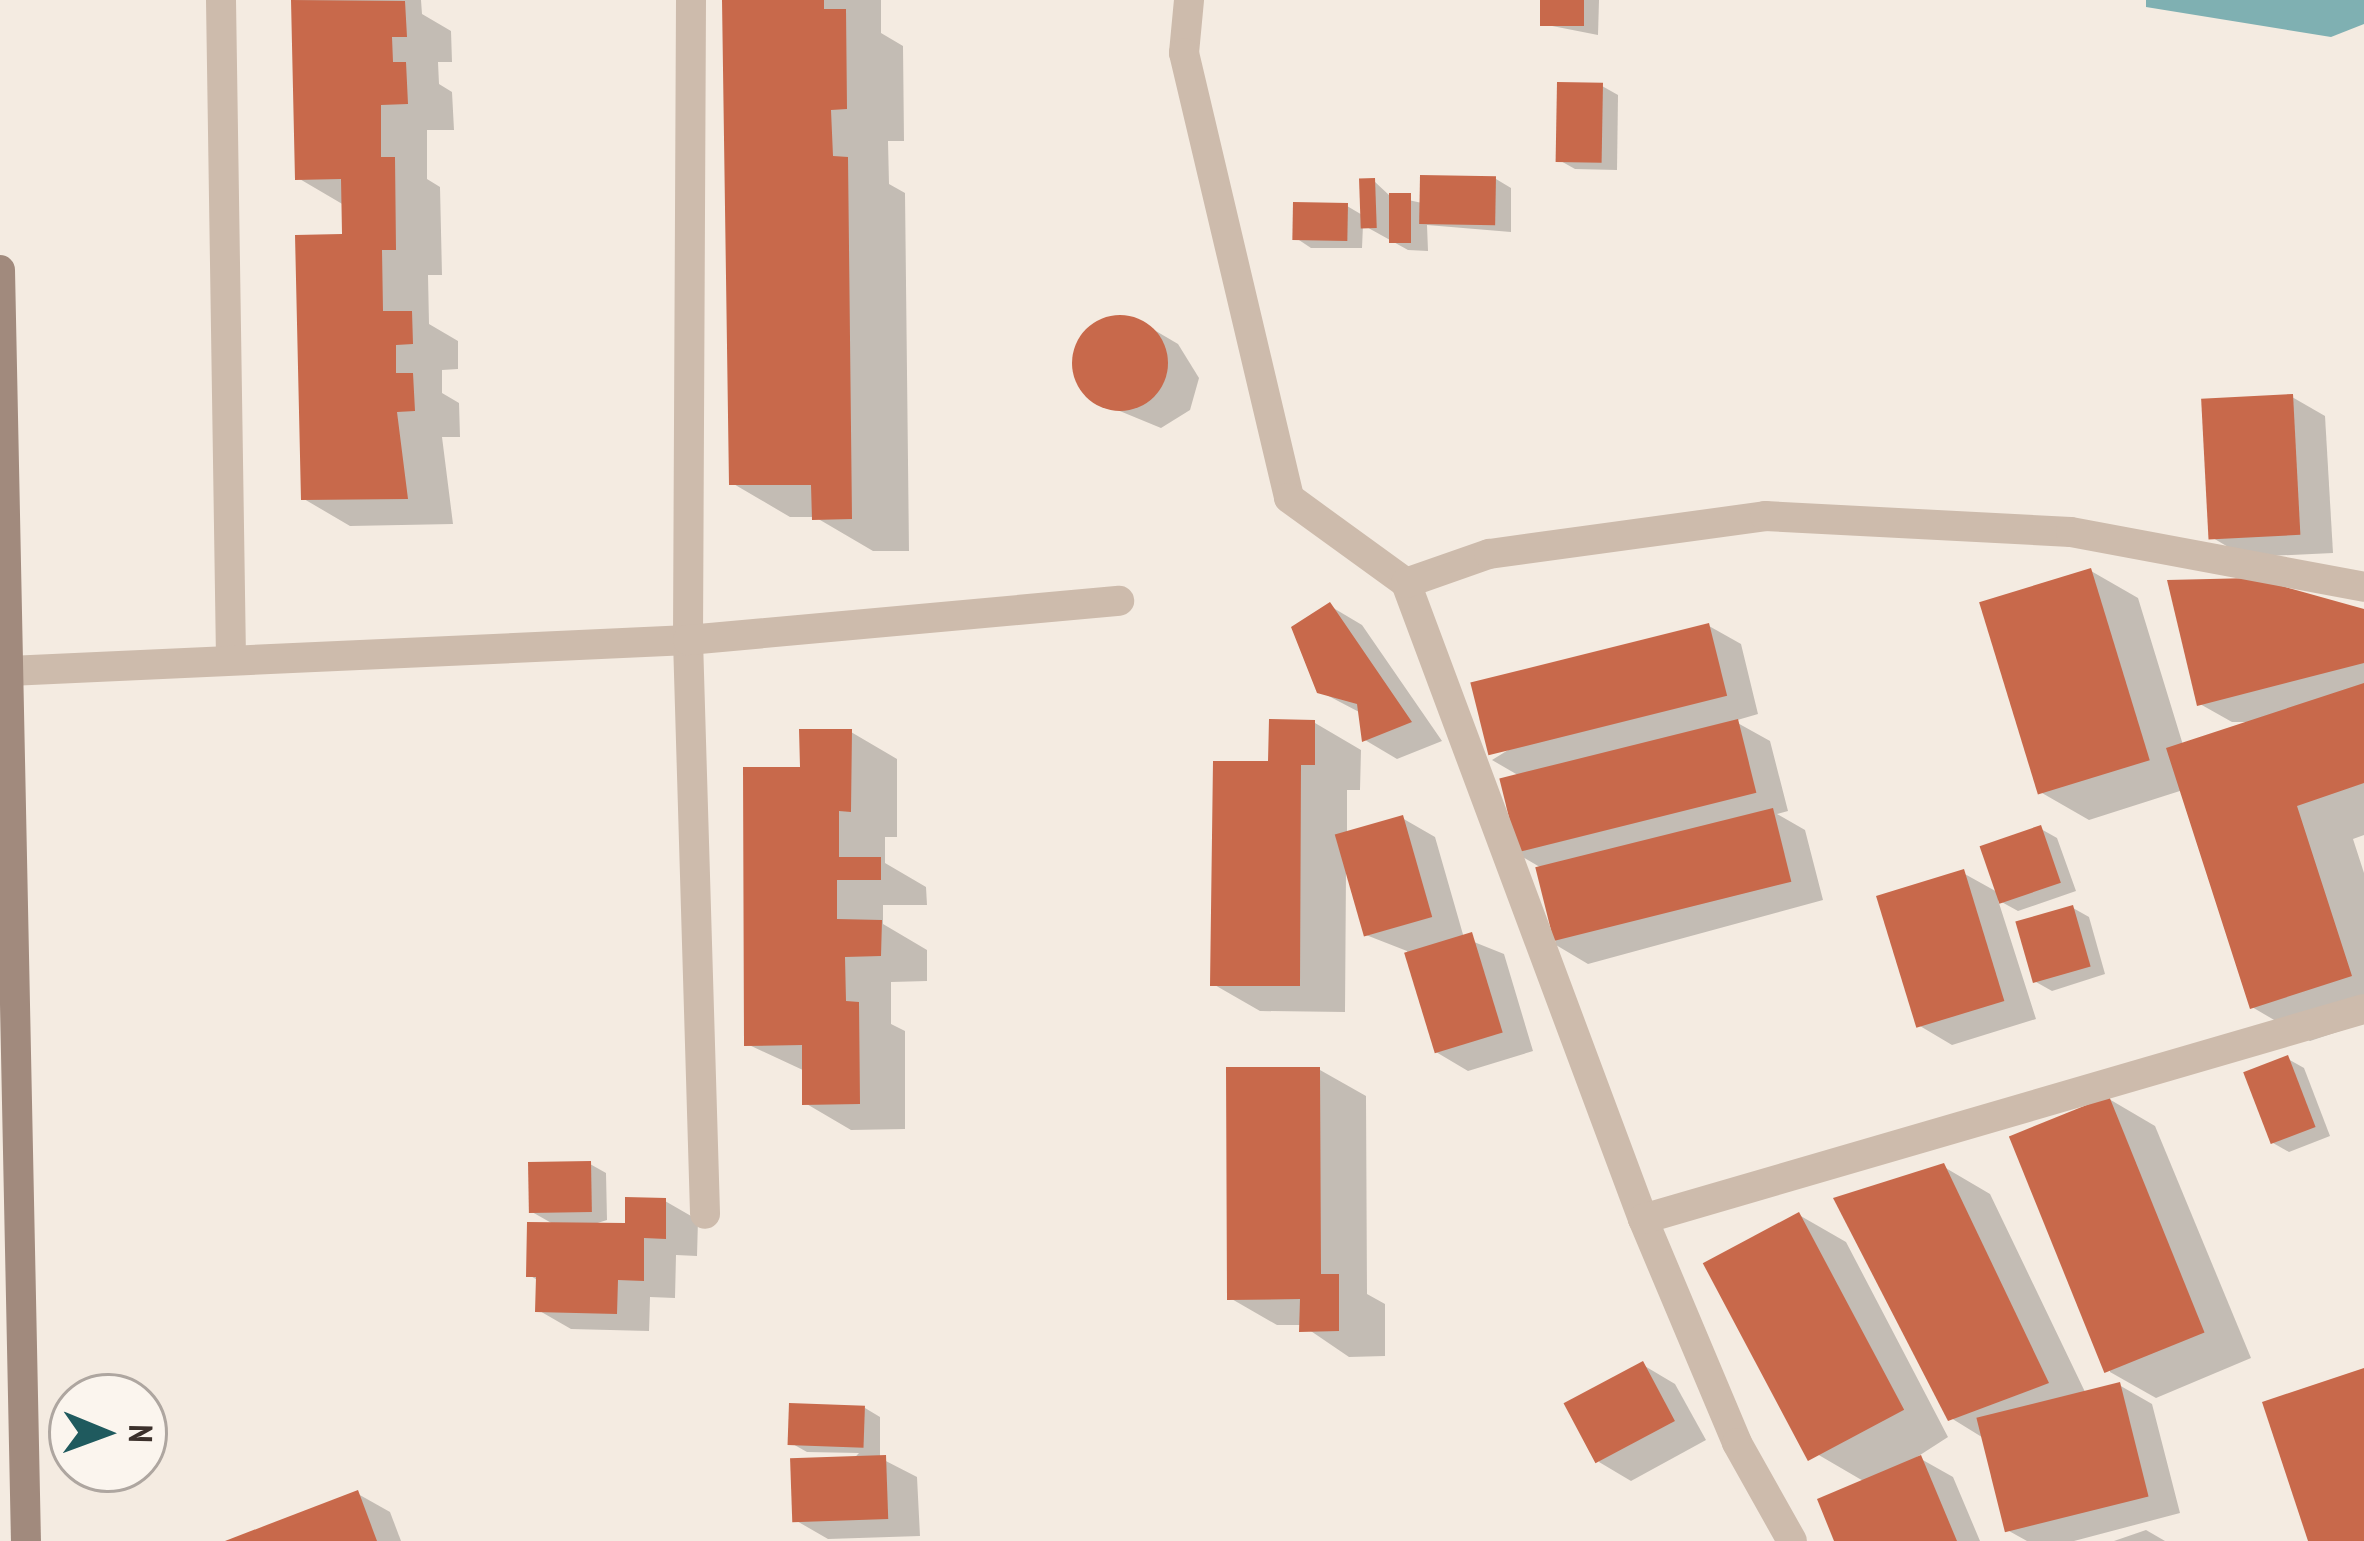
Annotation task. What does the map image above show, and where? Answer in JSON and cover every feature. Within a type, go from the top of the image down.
[{"type":"main road","points":[[0,270],[26,1541]]},
{"type":"street","points":[[221,0],[231,658]]},
{"type":"street","points":[[692,0],[688,640],[705,1214]]},
{"type":"street","points":[[1189,0],[1184,52],[1289,498],[1406,583],[1643,1220],[1737,1443],[1792,1541]]},
{"type":"street","points":[[1406,583],[1489,554],[1765,516],[2071,532],[2364,587]]},
{"type":"street","points":[[9,670],[688,640],[1119,601]]},
{"type":"street","points":[[1643,1220],[2364,1010]]},
{"type":"water","points":[[2146,0],[2364,0],[2364,24],[2331,37],[2146,7]]},
{"type":"building","points":[[291,0],[405,1],[407,37],[392,37],[393,62],[406,62],[408,104],[381,105],[381,157],[395,157],[396,250],[382,250],[383,311],[412,311],[413,344],[396,345],[396,373],[413,373],[415,411],[397,412],[408,499],[301,500],[295,235],[342,234],[341,179],[295,180]]},
{"type":"building","points":[[722,0],[824,0],[824,9],[846,9],[847,109],[831,110],[833,156],[848,157],[852,519],[812,520],[811,485],[729,485]]},
{"type":"building","points":[[1540,0],[1584,0],[1584,26],[1540,26]]},
{"type":"building","points":[[1557,82],[1603,83],[1602,163],[1556,162]]},
{"type":"building","points":[[1420,175],[1496,176],[1495,225],[1419,224]]},
{"type":"building","points":[[1375,178],[1377,228],[1361,229],[1359,179]]},
{"type":"building","points":[[1389,193],[1411,193],[1411,243],[1389,243]]},
{"type":"building","points":[[1293,202],[1348,203],[1347,241],[1292,240]]},
{"type":"building","points":[[1120,315],[1154,329],[1168,363],[1154,397],[1120,411],[1086,397],[1072,363],[1086,329]]},
{"type":"building","points":[[2293,394],[2300,535],[2209,540],[2201,399]]},
{"type":"building","points":[[2091,568],[2150,760],[2038,794],[1979,602]]},
{"type":"building","points":[[2253,578],[2364,609],[2364,663],[2197,706],[2167,580]]},
{"type":"building","points":[[1330,602],[1412,722],[1362,742],[1357,704],[1317,693],[1291,627]]},
{"type":"building","points":[[1709,623],[1727,696],[1488,755],[1470,683]]},
{"type":"building","points":[[2364,683],[2364,783],[2297,806],[2352,976],[2250,1009],[2166,748]]},
{"type":"building","points":[[1269,719],[1315,720],[1315,765],[1301,765],[1300,986],[1210,986],[1213,761],[1268,761]]},
{"type":"building","points":[[1738,719],[1756,793],[1518,852],[1499,779]]},
{"type":"building","points":[[799,729],[852,729],[851,812],[839,811],[839,857],[881,857],[881,880],[837,880],[837,919],[882,920],[881,956],[845,957],[846,1001],[859,1002],[860,1104],[802,1105],[802,1045],[744,1046],[743,767],[800,767]]},
{"type":"building","points":[[1773,808],[1791,882],[1554,941],[1535,867]]},
{"type":"building","points":[[1403,815],[1432,917],[1364,936],[1335,835]]},
{"type":"building","points":[[2041,825],[2061,883],[1999,904],[1980,846]]},
{"type":"building","points":[[1964,869],[2004,1001],[1916,1028],[1876,896]]},
{"type":"building","points":[[2073,905],[2091,967],[2033,983],[2015,922]]},
{"type":"building","points":[[1472,932],[1503,1032],[1435,1053],[1404,953]]},
{"type":"building","points":[[2288,1055],[2316,1127],[2271,1144],[2243,1072]]},
{"type":"building","points":[[1226,1067],[1320,1067],[1321,1274],[1339,1274],[1339,1331],[1299,1332],[1300,1299],[1227,1300]]},
{"type":"building","points":[[2109,1096],[2205,1332],[2104,1373],[2009,1136]]},
{"type":"building","points":[[591,1161],[592,1212],[529,1213],[528,1162]]},
{"type":"building","points":[[1944,1163],[2049,1383],[1948,1421],[1833,1198]]},
{"type":"building","points":[[625,1197],[666,1198],[666,1239],[644,1238],[644,1281],[618,1280],[617,1314],[535,1312],[536,1277],[526,1277],[527,1222],[625,1223]]},
{"type":"building","points":[[1799,1212],[1904,1410],[1808,1461],[1703,1263]]},
{"type":"building","points":[[1643,1361],[1675,1421],[1595,1463],[1564,1403]]},
{"type":"building","points":[[2364,1368],[2364,1541],[2308,1541],[2262,1402]]},
{"type":"building","points":[[2120,1382],[2149,1496],[2005,1532],[1976,1418]]},
{"type":"building","points":[[789,1403],[865,1406],[863,1448],[788,1445]]},
{"type":"building","points":[[886,1455],[888,1519],[792,1522],[790,1458]]},
{"type":"building","points":[[1921,1455],[1957,1541],[1834,1541],[1817,1499]]},
{"type":"building","points":[[358,1490],[377,1541],[225,1541]]}]
